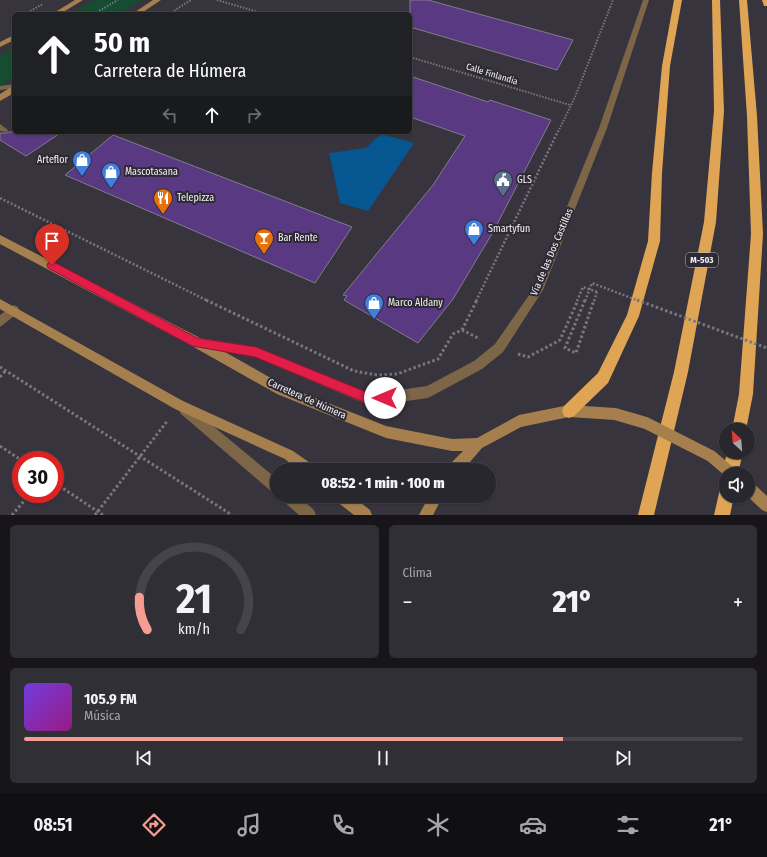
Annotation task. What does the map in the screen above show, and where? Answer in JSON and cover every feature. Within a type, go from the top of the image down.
[{"type":"highway","points":[[569,411],[603,378],[633,316],[654,241],[657,173],[666,66],[678,0]]},
{"type":"highway","name":"M-503","points":[[646,515],[681,372],[710,222],[719,111],[716,0]]},
{"type":"highway","points":[[740,423],[746,394],[757,234],[752,116],[743,0]]},
{"type":"highway","points":[[766,0],[767,4]]},
{"type":"highway","points":[[722,515],[724,503]]},
{"type":"street","points":[[58,12],[77,0]]},
{"type":"street","points":[[139,12],[158,0]]},
{"type":"street","name":"Vía de las Dos Castillas","points":[[196,342],[256,352],[371,400],[428,392],[478,365],[499,348],[538,290],[603,128],[646,0]]},
{"type":"street","points":[[0,45],[12,38]]},
{"type":"street","points":[[0,88],[12,87]]},
{"type":"street","points":[[0,98],[12,89]]},
{"type":"street","name":"Carretera de Húmera","points":[[0,239],[196,342],[281,390],[386,432],[452,445],[478,444]]},
{"type":"street","points":[[0,304],[14,310],[179,404],[289,455],[299,463]]},
{"type":"street","points":[[0,322],[14,310]]},
{"type":"street","points":[[179,404],[270,481]]},
{"type":"street","points":[[460,463],[478,444],[519,421],[569,411],[615,414],[646,423],[711,456],[723,467]]},
{"type":"street","points":[[755,494],[767,505]]},
{"type":"street","points":[[296,503],[310,515]]},
{"type":"street","points":[[350,503],[365,515]]},
{"type":"street","points":[[426,515],[432,503]]},
{"type":"path","points":[[97,12],[118,0]]},
{"type":"path","points":[[172,12],[190,0]]},
{"type":"path","points":[[217,0],[257,12]]},
{"type":"path","points":[[0,198],[140,268],[354,371],[377,375],[397,374],[438,359],[453,334],[462,330],[570,105],[614,0]]},
{"type":"path","points":[[29,12],[44,4]]},
{"type":"path","name":"Calle Finlandia","points":[[412,58],[570,105]]},
{"type":"path","points":[[462,330],[499,348],[528,357],[560,340],[583,287],[597,292],[576,353],[565,348],[592,283],[767,348]]},
{"type":"path","points":[[0,367],[232,515]]},
{"type":"path","points":[[0,377],[6,370]]},
{"type":"path","points":[[95,515],[141,457],[179,404]]},
{"type":"path","points":[[0,446],[12,454]]},
{"type":"path","points":[[64,489],[103,515]]},
{"type":"path","points":[[12,515],[22,503]]},
{"type":"green space","points":[[94,0],[142,0],[122,12],[73,12]]},
{"type":"green space","points":[[12,48],[12,79],[0,86],[0,55]]},
{"type":"water","points":[[381,134],[414,143],[368,211],[340,203],[329,153],[366,148]]},
{"type":"building","points":[[410,0],[428,0],[573,40],[557,70],[412,28],[412,12],[410,12]]},
{"type":"building","points":[[412,77],[488,102],[490,100],[551,120],[493,232],[453,299],[418,343],[344,300],[347,296],[343,295],[433,185],[465,136],[412,118]]},
{"type":"building","points":[[0,133],[59,134],[26,156],[0,140]]},
{"type":"building","points":[[113,135],[352,227],[315,283],[65,175]]},
{"type":"place","name":"Arteflor","points":[[82,177]]},
{"type":"place","name":"Mascotasana","points":[[111,189]]},
{"type":"place","name":"GLS","points":[[503,197]]},
{"type":"place","name":"Telepizza","points":[[163,215]]},
{"type":"place","name":"Smartyfun","points":[[474,246]]},
{"type":"place","name":"Bar Rente","points":[[264,255]]},
{"type":"place","name":"Marco Aldany","points":[[374,320]]},
{"type":"route","points":[[52,265],[196,342],[256,352],[371,400],[385,398]]}]
